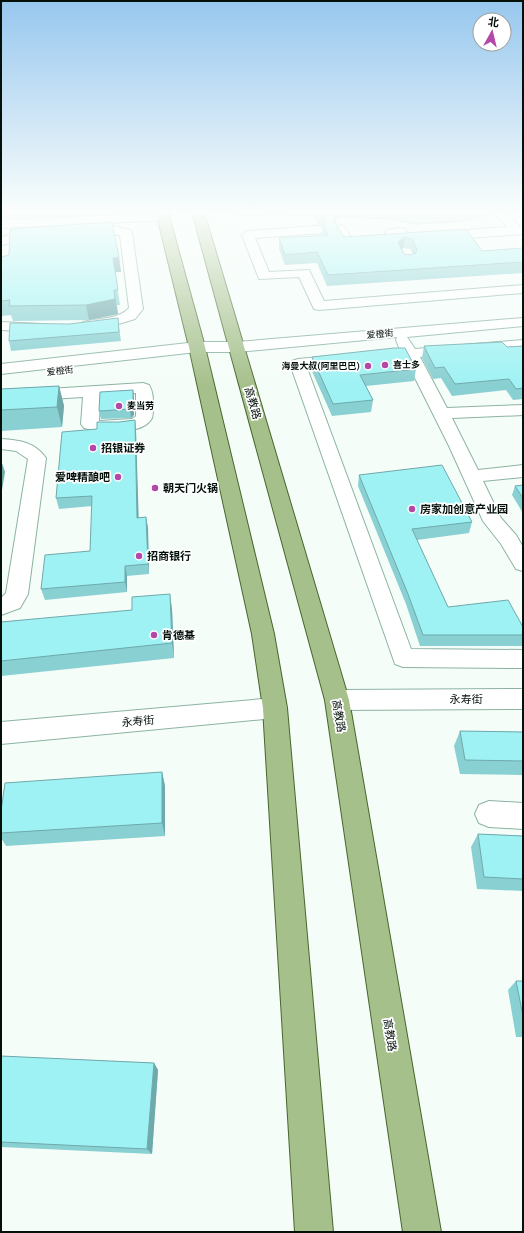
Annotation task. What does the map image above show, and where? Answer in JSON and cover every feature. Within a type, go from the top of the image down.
[{"type":"main road","points":[[177,270],[198,351],[263,634],[275,708],[314,1232]]},
{"type":"main road","name":"高教路","points":[[214,270],[337,700],[422,1232]]},
{"type":"street","points":[[71,326],[115,321],[130,316],[136,308],[131,270]]},
{"type":"street","points":[[261,270],[264,276],[304,273],[319,306],[523,289]]},
{"type":"street","points":[[422,282],[432,296]]},
{"type":"street","name":"爱橙街","points":[[1,370],[399,332],[523,322]]},
{"type":"street","points":[[1,326],[20,328],[52,328]]},
{"type":"street","points":[[399,332],[408,352],[441,412],[493,521],[509,540],[523,564]]},
{"type":"street","points":[[523,345],[408,352],[298,364],[402,658],[523,659]]},
{"type":"street","name":"爱橙街","points":[[1,378],[198,351]]},
{"type":"street","points":[[1,397],[143,388],[145,396],[144,417],[142,421],[134,424],[108,426],[95,426],[90,424],[92,392]]},
{"type":"street","points":[[441,412],[523,410]]},
{"type":"street","points":[[1,444],[15,445],[25,448],[32,452],[36,458],[17,594],[12,602],[1,607]]},
{"type":"street","points":[[472,476],[523,471]]},
{"type":"street","name":"永寿街","points":[[337,700],[523,699]]},
{"type":"street","name":"永寿街","points":[[1,733],[275,708]]},
{"type":"street","points":[[489,814],[523,816]]},
{"type":"building","points":[[1,270],[115,270],[118,290],[114,290],[115,299],[86,305],[9,306],[10,300],[1,301]]},
{"type":"building","points":[[325,270],[410,270],[328,275]]},
{"type":"building","points":[[118,318],[119,332],[9,341],[10,323],[69,324]]},
{"type":"building","points":[[502,342],[507,347],[523,346],[523,388],[516,389],[509,379],[455,384],[444,367],[435,368],[424,346]]},
{"type":"building","points":[[405,348],[416,369],[360,375],[373,400],[333,404],[312,357]]},
{"type":"building","points":[[59,386],[57,407],[1,410],[1,389]]},
{"type":"building","points":[[133,390],[133,407],[130,409],[99,411],[100,392]]},
{"type":"building","points":[[135,420],[137,518],[146,517],[148,564],[125,566],[125,582],[41,589],[45,555],[90,551],[92,496],[56,498],[62,432],[97,429],[97,422]]},
{"type":"building","points":[[442,465],[472,522],[412,529],[448,607],[508,600],[523,627],[523,635],[423,635],[408,594],[359,475]]},
{"type":"building","points":[[523,485],[523,498],[515,486]]},
{"type":"building","points":[[170,594],[172,643],[1,661],[1,622],[132,610],[132,597]]},
{"type":"building","points":[[460,731],[523,732],[523,761],[465,760]]},
{"type":"building","points":[[162,772],[162,823],[1,833],[1,811],[5,783]]},
{"type":"building","points":[[478,834],[523,836],[523,879],[484,877]]},
{"type":"building","points":[[516,981],[523,981],[523,1016]]},
{"type":"building","points":[[1,1056],[154,1063],[147,1149],[1,1142]]},
{"type":"place","name":"喜士多","points":[[385,365]]},
{"type":"place","name":"海曼大叔(阿里巴巴)","points":[[368,366]]},
{"type":"place","name":"麦当劳","points":[[119,406]]},
{"type":"place","name":"招银证券","points":[[93,448]]},
{"type":"place","name":"爱啤精酿吧","points":[[118,477]]},
{"type":"place","name":"朝天门火锅","points":[[155,488]]},
{"type":"place","name":"房家加创意产业园","points":[[412,509]]},
{"type":"place","name":"招商银行","points":[[139,556]]},
{"type":"place","name":"肯德基","points":[[154,635]]}]
